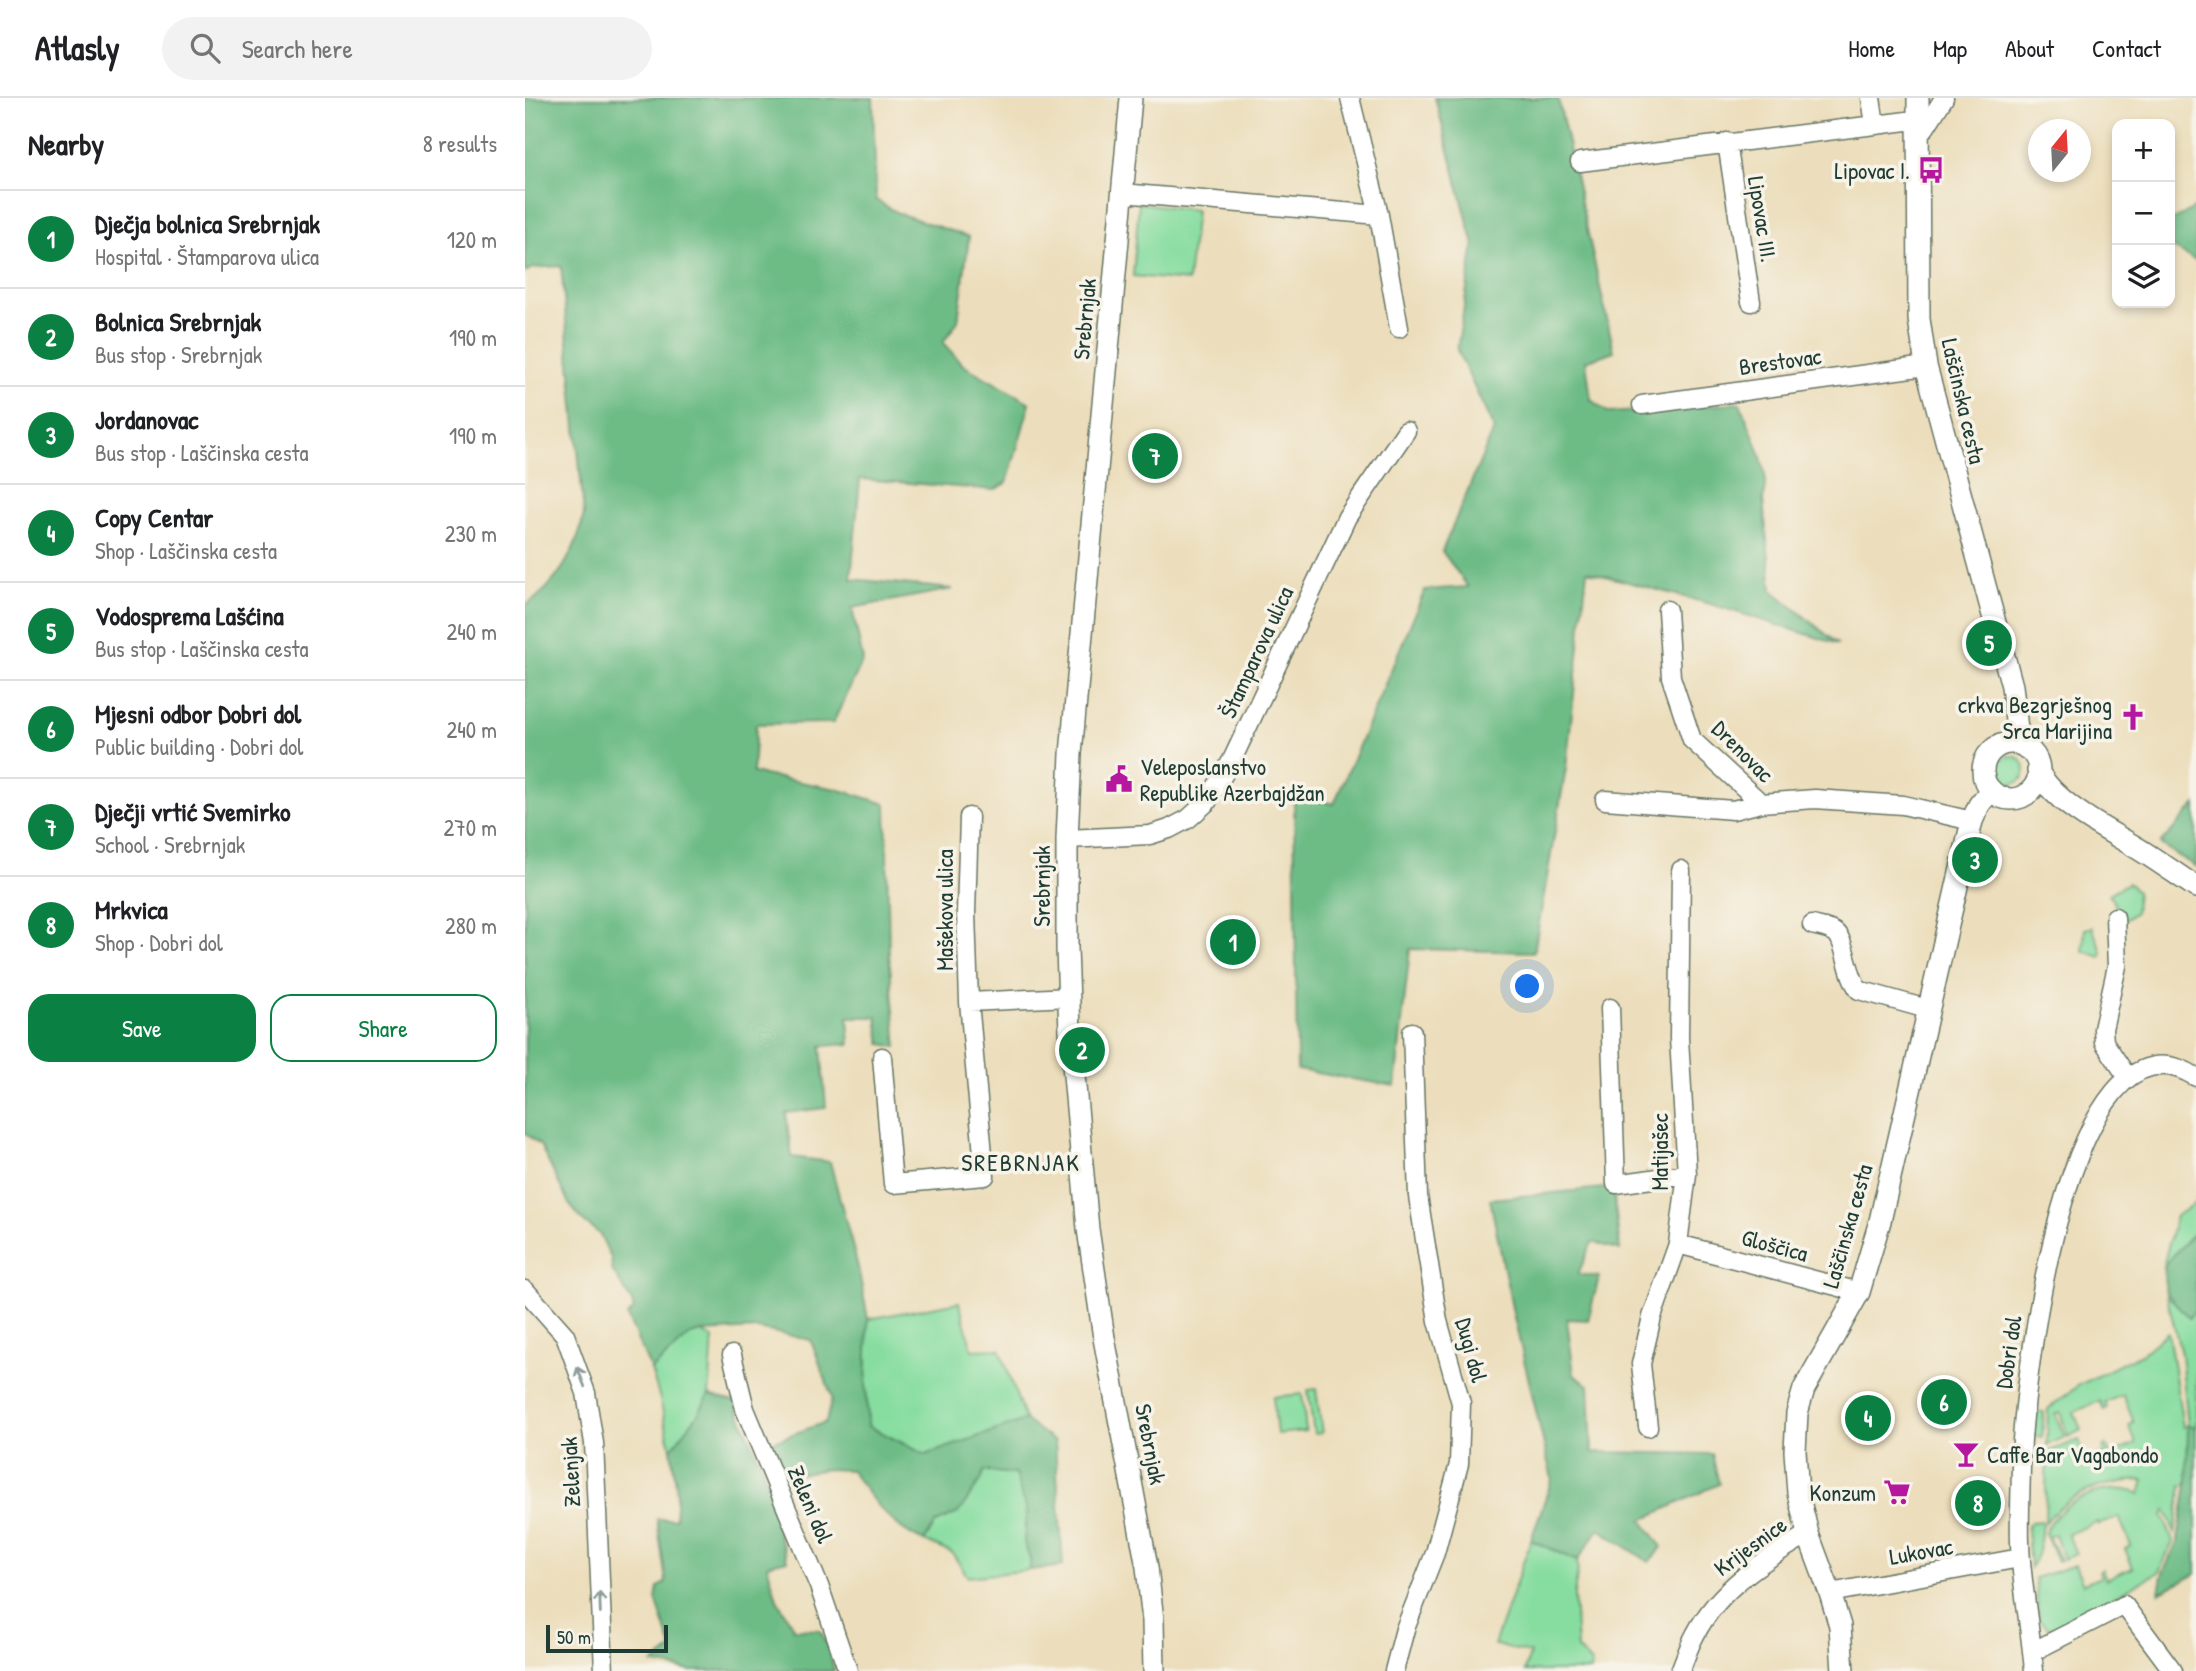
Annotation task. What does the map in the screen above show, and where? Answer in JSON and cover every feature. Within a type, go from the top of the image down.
[{"type":"main road","name":"Srebrnjak","points":[[1131,98],[1070,754],[1067,839],[1069,997],[1088,1229],[1104,1338],[1147,1567],[1153,1620],[1154,1671]]},
{"type":"main road","name":"Laščinska cesta","points":[[1918,98],[1924,125],[1919,319],[1926,366],[2008,670],[2015,701],[2017,729],[2026,748]]},
{"type":"main road","name":"Laščinska cesta","points":[[1993,749],[2001,736],[2008,670]]},
{"type":"main road","points":[[2094,822],[2041,799],[2023,796],[2007,799],[1990,790],[1983,772],[1986,757],[1993,749],[2011,743],[2026,748],[2035,757],[2038,771],[2046,783],[2094,822],[2196,887]]},
{"type":"main road","points":[[2023,796],[2035,785],[2038,771]]},
{"type":"main road","name":"Laščinska cesta","points":[[1843,1671],[1840,1626],[1808,1534],[1797,1484],[1797,1413],[1808,1380],[1859,1292],[1880,1221],[1972,821],[1979,804],[1990,790]]},
{"type":"street","points":[[1350,98],[1379,215],[1399,328]]},
{"type":"street","points":[[1871,98],[1875,125]]},
{"type":"street","points":[[1580,162],[1875,125],[1924,125],[1944,98]]},
{"type":"street","name":"Lipovac III.","points":[[1727,142],[1751,302]]},
{"type":"street","points":[[1122,193],[1379,215]]},
{"type":"street","name":"Brestovac","points":[[1642,405],[1926,366]]},
{"type":"street","name":"Štamparova ulica","points":[[1067,839],[1150,835],[1188,819],[1207,802],[1232,760],[1347,517],[1406,431]]},
{"type":"street","name":"Drenovac","points":[[1667,610],[1671,677],[1692,740],[1761,803]]},
{"type":"street","name":"Drenovac","points":[[1605,800],[1733,810],[1761,803],[1815,799],[1903,805],[1972,821]]},
{"type":"street","name":"Mašekova ulica","points":[[882,1056],[893,1184],[985,1176],[969,1002],[966,913],[969,817]]},
{"type":"street","name":"Matijašec","points":[[1647,1427],[1641,1364],[1652,1317],[1678,1244],[1687,1174],[1679,1038],[1681,870]]},
{"type":"street","points":[[2115,917],[2117,966],[2103,1030],[2104,1042],[2128,1078]]},
{"type":"street","points":[[1812,925],[1840,936],[1849,972],[1859,989],[1927,1009]]},
{"type":"street","name":"Mašekova ulica","points":[[969,1002],[1069,997]]},
{"type":"street","points":[[1610,1008],[1616,1184],[1687,1174]]},
{"type":"street","name":"Dugi dol","points":[[1394,1671],[1405,1629],[1435,1553],[1459,1464],[1461,1402],[1439,1321],[1419,1196],[1412,1032]]},
{"type":"street","name":"Dobri dol","points":[[2034,1671],[2020,1558],[2023,1432],[2045,1272],[2071,1172],[2086,1136],[2107,1101],[2128,1078],[2149,1068],[2167,1065],[2185,1070],[2196,1077]]},
{"type":"street","name":"Gloščica","points":[[1678,1244],[1859,1292]]},
{"type":"street","name":"Zelenjak","points":[[525,1290],[565,1335],[586,1393],[594,1443],[604,1671]]},
{"type":"street","name":"Zeleni dol","points":[[732,1355],[745,1409],[819,1586],[848,1671]]},
{"type":"street","name":"Krijesnice","points":[[1680,1671],[1695,1635],[1713,1607],[1732,1586],[1765,1559],[1808,1534]]},
{"type":"street","name":"Lukovac","points":[[1830,1593],[2020,1558]]},
{"type":"street","points":[[2032,1653],[2124,1605],[2172,1671]]},
{"type":"green space","points":[[525,98],[873,98],[876,200],[898,213],[969,237],[958,321],[943,343],[963,365],[1030,403],[1007,483],[994,490],[860,479],[851,579],[953,589],[852,608],[863,660],[833,723],[756,724],[753,773],[837,789],[886,804],[889,953],[897,1047],[881,1044],[877,1017],[848,1017],[850,1044],[821,1046],[826,1108],[786,1113],[792,1157],[830,1162],[858,1267],[868,1319],[868,1426],[926,1455],[1025,1420],[1055,1442],[1063,1566],[1030,1570],[1030,1559],[1024,1542],[1027,1512],[1015,1474],[984,1471],[981,1480],[958,1513],[936,1523],[924,1541],[892,1520],[851,1470],[827,1469],[789,1476],[768,1443],[826,1422],[832,1397],[811,1340],[758,1329],[701,1332],[690,1335],[651,1370],[627,1316],[634,1310],[632,1302],[612,1270],[611,1258],[600,1234],[584,1222],[569,1204],[540,1145],[525,1133],[525,606],[547,588],[564,566],[581,528],[584,514],[561,266],[533,268],[525,272]]},
{"type":"green space","points":[[1435,98],[1558,98],[1614,351],[1586,361],[1591,400],[1609,413],[1740,403],[1763,464],[1766,489],[1763,499],[1772,590],[1838,644],[1714,605],[1587,571],[1566,768],[1534,952],[1410,949],[1395,1086],[1297,1070],[1294,794],[1334,804],[1425,590],[1468,587],[1442,551],[1494,429],[1457,350],[1474,245]]},
{"type":"green space","points":[[1139,203],[1196,210],[1188,281],[1133,276]]},
{"type":"green space","points":[[2196,207],[2196,261],[2175,249],[2175,219]]},
{"type":"green space","points":[[2011,756],[2021,760],[2025,770],[2021,780],[2011,784],[2001,780],[1997,770],[2001,760]]},
{"type":"green space","points":[[2196,804],[2196,867],[2160,844]]},
{"type":"green space","points":[[2128,883],[2137,891],[2135,912],[2124,921],[2109,894]]},
{"type":"green space","points":[[2092,927],[2102,952],[2101,957],[2083,951],[2085,929]]},
{"type":"green space","points":[[1613,1187],[1620,1250],[1592,1242],[1578,1274],[1599,1277],[1588,1320],[1567,1319],[1574,1375],[1589,1385],[1592,1452],[1712,1454],[1719,1484],[1642,1520],[1662,1547],[1649,1562],[1599,1529],[1577,1561],[1531,1540],[1552,1479],[1513,1313],[1490,1199]]},
{"type":"green space","points":[[2196,1202],[2196,1231],[2163,1266],[2176,1216]]},
{"type":"green space","points":[[2196,1231],[2196,1308],[2189,1318],[2166,1293],[2163,1266]]},
{"type":"green space","points":[[2166,1293],[2189,1317],[2196,1308],[2196,1426],[2188,1427],[2187,1485],[2182,1485],[2175,1533],[2166,1510],[2163,1515],[2173,1542],[2159,1572],[2059,1627],[2048,1628],[2039,1620],[2035,1578],[2075,1565],[2083,1584],[2101,1577],[2099,1571],[2102,1569],[2106,1579],[2133,1568],[2125,1549],[2131,1546],[2119,1517],[2098,1525],[2097,1522],[2068,1534],[2076,1554],[2063,1559],[2055,1534],[2048,1537],[2060,1560],[2057,1561],[2045,1533],[2052,1521],[2073,1502],[2100,1491],[2127,1490],[2140,1494],[2144,1480],[2089,1490],[2065,1503],[2045,1523],[2047,1452],[2079,1440],[2087,1460],[2105,1453],[2103,1447],[2106,1445],[2110,1454],[2136,1444],[2129,1425],[2134,1423],[2123,1395],[2105,1402],[2107,1408],[2104,1410],[2100,1401],[2074,1412],[2081,1430],[2068,1437],[2060,1412],[2055,1414],[2065,1437],[2047,1445],[2048,1409],[2079,1385],[2143,1353],[2168,1332],[2183,1427],[2188,1426],[2181,1354]]},
{"type":"green space","points":[[959,1302],[972,1350],[1000,1349],[1025,1420],[926,1455],[868,1426],[868,1319]]},
{"type":"green space","points":[[701,1332],[713,1338],[709,1395],[697,1416],[671,1449],[651,1370],[690,1335]]},
{"type":"green space","points":[[1316,1389],[1322,1433],[1314,1434],[1308,1390]]},
{"type":"green space","points":[[1302,1394],[1306,1431],[1277,1434],[1273,1397]]},
{"type":"green space","points":[[709,1395],[735,1402],[780,1511],[775,1523],[787,1560],[767,1565],[777,1599],[794,1629],[820,1630],[829,1649],[834,1671],[692,1671],[653,1664],[672,1649],[656,1599],[658,1588],[666,1582],[657,1519],[675,1519],[677,1493],[671,1449],[697,1416]]},
{"type":"green space","points":[[2033,1412],[2044,1412],[2042,1437],[2029,1435]]},
{"type":"green space","points":[[2188,1426],[2196,1426],[2196,1574],[2159,1593],[2162,1575],[2178,1541],[2187,1484]]},
{"type":"green space","points":[[984,1470],[1016,1474],[1027,1512],[1024,1542],[1030,1559],[1030,1570],[968,1577],[952,1553],[924,1541],[936,1523],[958,1512],[981,1480]]},
{"type":"green space","points":[[2042,1521],[2038,1552],[2030,1567],[2027,1526],[2030,1522]]},
{"type":"green space","points":[[1531,1540],[1577,1561],[1574,1594],[1577,1649],[1592,1664],[1591,1671],[1525,1671],[1530,1653],[1494,1645]]},
{"type":"place","name":"Lipovac I.","points":[[1931,170]]},
{"type":"place","name":"Dječji vrtić Svemirko","points":[[1155,456]]},
{"type":"place","name":"Vodosprema Lašćina","points":[[1989,643]]},
{"type":"place","name":"crkva Bezgrješnog Srca Marijina","points":[[2133,717]]},
{"type":"place","name":"Veleposlanstvo Republike Azerbajdžan","points":[[1119,779]]},
{"type":"place","name":"Jordanovac","points":[[1975,860]]},
{"type":"place","name":"Dječja bolnica Srebrnjak","points":[[1233,942]]},
{"type":"place","name":"Bolnica Srebrnjak","points":[[1082,1050]]},
{"type":"place","name":"Mjesni odbor Dobri dol","points":[[1944,1402]]},
{"type":"place","name":"Copy Centar","points":[[1868,1418]]},
{"type":"place","name":"Caffe Bar Vagabondo","points":[[1966,1454]]},
{"type":"place","name":"Konzum","points":[[1897,1492]]},
{"type":"place","name":"Mrkvica","points":[[1978,1503]]},
{"type":"district","name":"SREBRNJAK","points":[[1021,1162]]}]
